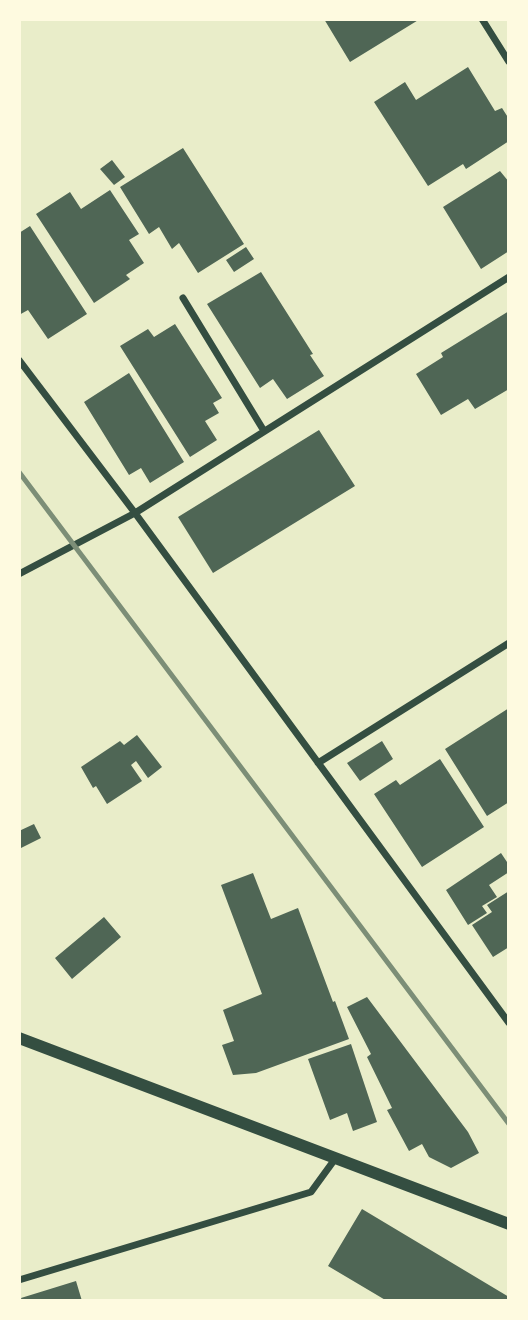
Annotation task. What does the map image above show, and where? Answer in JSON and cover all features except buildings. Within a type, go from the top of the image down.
[{"type":"street","points":[[482,19],[509,62]]},
{"type":"street","points":[[19,574],[135,513],[509,277]]},
{"type":"street","points":[[183,298],[264,431]]},
{"type":"street","points":[[19,360],[135,513],[509,1023]]},
{"type":"street","points":[[318,763],[509,643]]},
{"type":"street","points":[[19,1038],[509,1224]]},
{"type":"street","points":[[19,1280],[310,1192],[335,1159]]},
{"type":"railway","points":[[19,472],[509,1124]]}]
